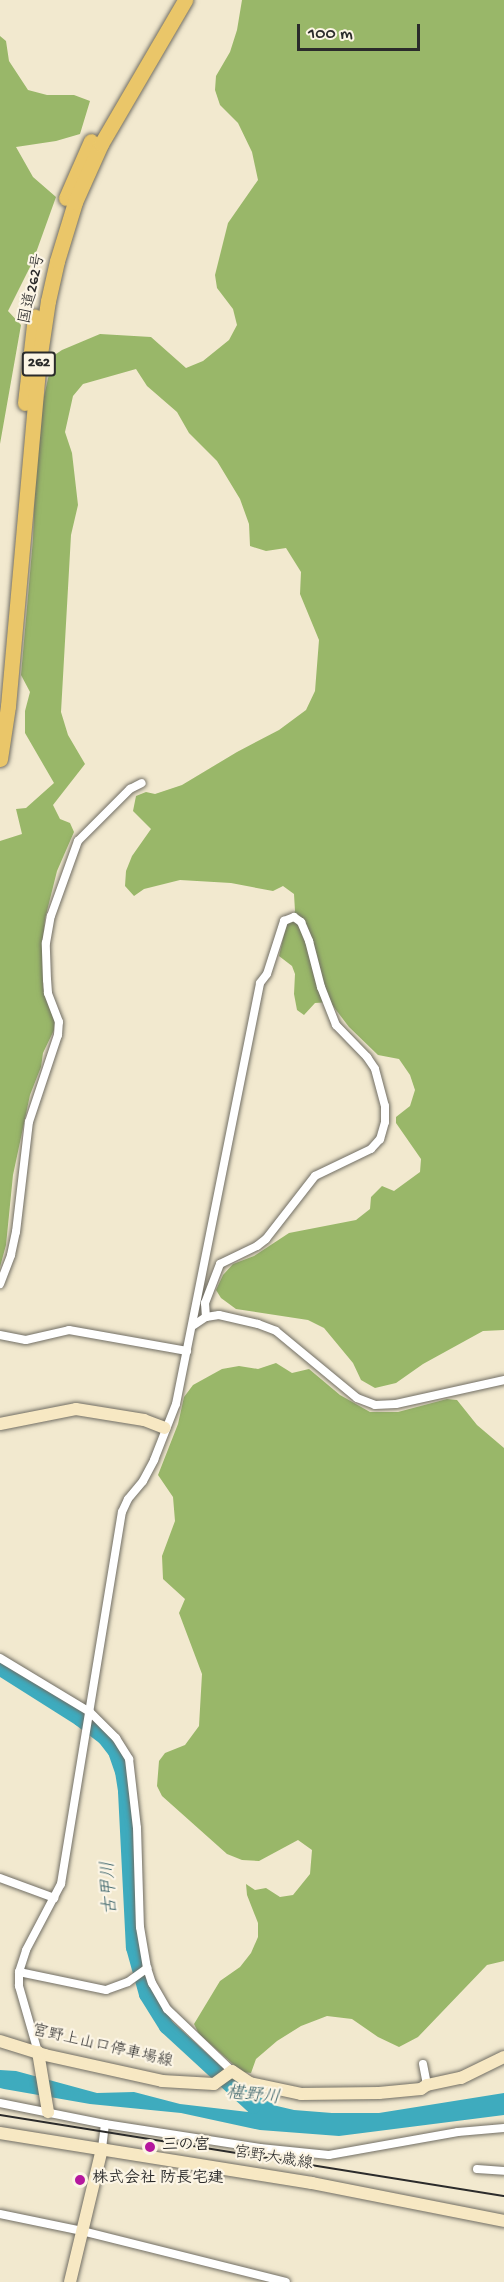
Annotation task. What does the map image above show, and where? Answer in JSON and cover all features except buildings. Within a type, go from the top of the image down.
[{"type":"highway","name":"国道262号","points":[[0,678],[28,370],[37,305],[48,256],[75,174],[92,140],[173,0]]},
{"type":"highway","name":"国道262号","points":[[0,759],[8,706],[39,360],[57,261],[75,202],[101,144],[185,0]]},
{"type":"main road","points":[[0,1424],[76,1409],[144,1420],[165,1428]]},
{"type":"main road","name":"宮野上山口停車場線","points":[[0,2041],[39,2054],[162,2081],[208,2085],[219,2082],[230,2072]]},
{"type":"main road","points":[[39,2054],[47,2109]]},
{"type":"main road","points":[[230,2072],[250,2083],[301,2094],[379,2093],[421,2089],[427,2085],[461,2078],[504,2057]]},
{"type":"main road","name":"宮野大歳線","points":[[0,2133],[312,2183],[504,2221]]},
{"type":"main road","points":[[70,2282],[102,2149]]},
{"type":"street","points":[[0,1284],[11,1255],[16,1232],[28,1122],[58,1035],[59,1022],[48,993],[46,980],[46,944],[51,916],[78,841],[130,789],[142,783]]},
{"type":"street","points":[[39,2054],[19,1986],[19,1972],[26,1950],[54,1898],[64,1872],[122,1512],[154,1460],[176,1404],[194,1325],[221,1173],[260,983],[267,974],[284,921],[294,917],[301,922],[309,941],[321,987],[336,1025],[367,1056],[375,1069],[385,1106],[385,1122],[380,1139],[363,1155],[337,1164],[315,1176],[266,1239],[257,1246],[220,1264],[205,1303],[206,1317]]},
{"type":"street","points":[[194,1325],[206,1317],[219,1315],[258,1324],[276,1331],[357,1398],[375,1405],[396,1404],[504,1380]]},
{"type":"street","points":[[0,1335],[26,1340],[69,1330],[187,1351]]},
{"type":"street","points":[[0,1658],[90,1713],[116,1738],[129,1759],[137,1828],[140,1927],[146,1970],[167,2009],[230,2072]]},
{"type":"street","points":[[0,1878],[54,1898]]},
{"type":"street","points":[[19,1972],[106,1990],[146,1970]]},
{"type":"street","points":[[423,2064],[427,2085]]},
{"type":"street","points":[[0,2103],[47,2109],[105,2124],[226,2143],[329,2155],[430,2136],[504,2128]]},
{"type":"street","points":[[102,2149],[105,2124]]},
{"type":"street","points":[[477,2169],[504,2171]]},
{"type":"street","points":[[0,2214],[82,2231],[282,2282]]},
{"type":"green space","points":[[242,0],[504,0],[504,1330],[483,1331],[423,1364],[396,1383],[375,1388],[361,1380],[353,1363],[324,1328],[308,1320],[236,1309],[221,1298],[216,1290],[223,1275],[233,1264],[254,1256],[289,1233],[356,1220],[370,1209],[371,1197],[382,1186],[394,1191],[420,1172],[421,1159],[396,1123],[396,1117],[410,1106],[415,1090],[410,1075],[399,1059],[378,1055],[349,1027],[330,1002],[315,1003],[304,1015],[297,1010],[294,994],[295,974],[292,966],[279,956],[286,926],[295,911],[294,894],[283,886],[273,891],[231,883],[180,880],[144,889],[134,896],[125,886],[126,871],[132,856],[151,829],[133,811],[136,796],[146,792],[155,794],[182,785],[279,730],[306,710],[315,691],[319,640],[300,594],[301,572],[286,548],[266,551],[250,546],[249,524],[240,499],[217,461],[189,433],[177,412],[147,386],[136,369],[83,384],[73,396],[65,432],[72,453],[78,505],[71,535],[61,712],[68,735],[85,764],[53,805],[60,819],[70,823],[74,832],[57,871],[45,919],[43,987],[55,1017],[54,1030],[43,1053],[41,1067],[30,1095],[13,1175],[6,1245],[0,1267],[0,841],[22,834],[16,809],[26,808],[54,783],[25,733],[25,711],[30,692],[21,675],[33,539],[37,428],[53,356],[62,350],[100,334],[151,337],[186,368],[203,361],[229,340],[237,325],[233,309],[217,288],[215,275],[228,223],[258,180],[252,152],[238,123],[220,105],[215,90],[216,76],[230,52],[237,30]]},
{"type":"green space","points":[[0,36],[6,41],[9,61],[28,90],[47,95],[74,95],[90,101],[80,134],[56,141],[16,147],[33,177],[56,197],[33,261],[8,311],[21,325],[0,444]]},
{"type":"green space","points":[[276,1363],[292,1373],[309,1369],[340,1395],[370,1412],[398,1412],[447,1399],[457,1400],[477,1425],[504,1448],[504,1961],[487,1965],[418,2037],[399,2047],[378,2037],[352,2019],[327,2016],[301,2026],[277,2041],[256,2059],[251,2073],[242,2072],[199,2034],[194,2024],[220,1981],[240,1967],[251,1953],[258,1937],[258,1923],[247,1895],[246,1884],[255,1890],[266,1888],[280,1897],[293,1895],[310,1874],[312,1850],[298,1840],[259,1861],[242,1860],[227,1854],[162,1796],[157,1786],[159,1761],[165,1753],[185,1745],[199,1726],[202,1674],[179,1613],[185,1599],[163,1579],[162,1556],[175,1521],[173,1497],[158,1475],[178,1424],[184,1397],[193,1385],[222,1369],[239,1366],[258,1369]]},
{"type":"water","name":"椹野川","points":[[0,2070],[16,2071],[97,2093],[134,2092],[180,2104],[248,2112],[250,2105],[239,2094],[237,2085],[277,2106],[294,2110],[332,2113],[379,2113],[504,2093],[504,2115],[339,2136],[260,2130],[181,2113],[90,2104],[4,2089],[0,2088]]},
{"type":"waterway","name":"古甲川","points":[[0,1668],[79,1718],[104,1737],[115,1751],[122,1771],[125,1791],[133,1947],[146,1994],[166,2026],[253,2106]]},
{"type":"railway","points":[[0,2115],[504,2196]]},
{"type":"place","name":"三の宮","points":[[150,2147]]},
{"type":"place","name":"株式会社 防長宅建","points":[[80,2180]]}]
